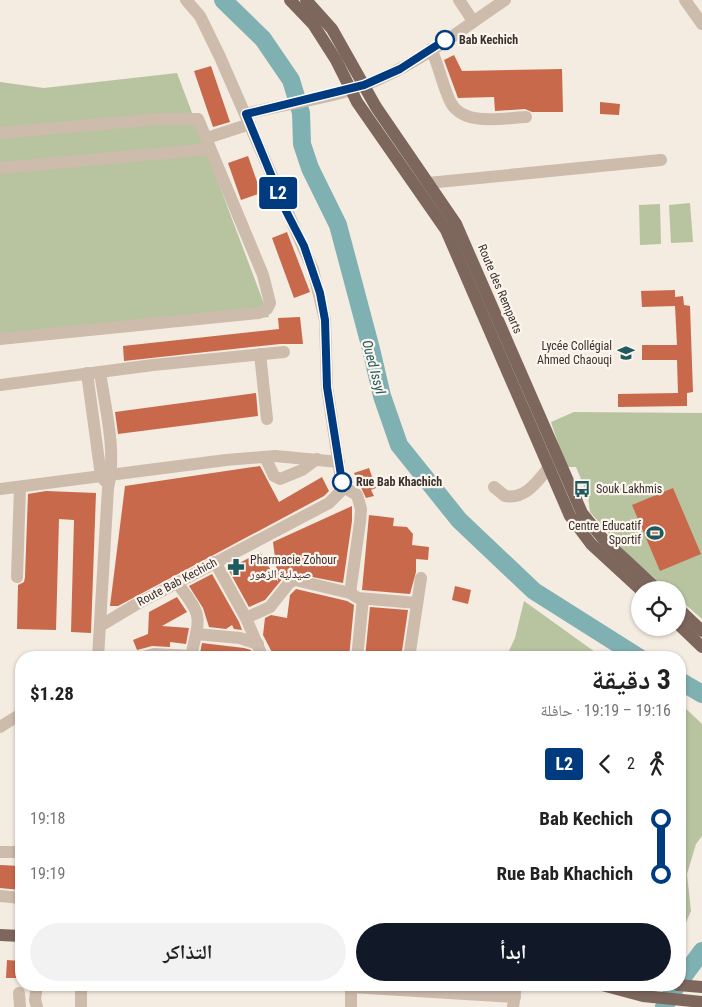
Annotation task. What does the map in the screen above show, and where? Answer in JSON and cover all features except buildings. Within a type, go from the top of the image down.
[{"type":"main road","name":"Route des Remparts","points":[[290,0],[322,36],[350,90],[446,230],[553,463],[579,508],[590,525],[649,581]]},
{"type":"main road","name":"Route des Remparts","points":[[306,0],[332,29],[376,107],[458,228],[553,463],[576,526],[591,544],[631,581]]},
{"type":"main road","points":[[686,616],[702,631]]},
{"type":"main road","points":[[686,632],[702,648]]},
{"type":"main road","points":[[0,935],[15,936]]},
{"type":"main road","points":[[624,991],[643,996],[697,1001]]},
{"type":"street","points":[[186,0],[200,16],[251,116],[286,211],[304,246],[320,293],[325,320],[327,387],[342,486],[358,495],[361,509],[350,593]]},
{"type":"street","points":[[459,0],[473,21]]},
{"type":"street","points":[[0,168],[209,144],[251,116],[350,90],[400,69],[505,0]]},
{"type":"street","points":[[684,0],[702,24]]},
{"type":"street","points":[[431,49],[440,67],[450,102],[460,113],[485,118],[526,118]]},
{"type":"street","points":[[0,132],[158,119],[195,118],[201,123],[263,275],[270,303],[267,309],[259,313],[0,339]]},
{"type":"street","points":[[428,183],[661,160]]},
{"type":"street","points":[[0,385],[94,372],[284,352]]},
{"type":"street","points":[[260,354],[266,419]]},
{"type":"street","points":[[94,372],[110,439],[106,475],[108,488],[98,651]]},
{"type":"street","points":[[0,489],[265,457],[339,462]]},
{"type":"street","points":[[265,457],[274,476],[280,479],[298,473],[316,459]]},
{"type":"street","points":[[494,487],[505,496],[516,496],[537,483],[553,463]]},
{"type":"street","points":[[17,577],[20,486]]},
{"type":"street","name":"Route Bab Kechich","points":[[100,626],[215,562],[330,503],[340,492],[342,486]]},
{"type":"street","points":[[215,562],[246,618],[260,651]]},
{"type":"street","points":[[410,651],[421,578]]},
{"type":"street","points":[[246,618],[270,607],[292,581],[308,582],[350,593],[363,599],[417,603]]},
{"type":"street","points":[[177,583],[197,611],[199,621],[192,651]]},
{"type":"street","points":[[358,651],[363,599]]},
{"type":"street","points":[[196,634],[240,638],[258,644]]},
{"type":"street","points":[[0,727],[15,718]]},
{"type":"street","points":[[0,852],[15,852]]},
{"type":"street","points":[[0,896],[15,897]]},
{"type":"street","points":[[36,991],[35,1000],[38,1007]]},
{"type":"street","points":[[81,991],[81,1007]]},
{"type":"street","points":[[351,991],[351,1007]]},
{"type":"street","points":[[432,991],[514,996]]},
{"type":"street","points":[[20,992],[20,1007]]},
{"type":"green space","points":[[177,73],[269,317],[0,344],[0,82],[44,88]]},
{"type":"green space","points":[[690,203],[693,242],[671,243],[669,205]]},
{"type":"green space","points":[[660,204],[661,244],[640,245],[639,205]]},
{"type":"green space","name":"Centre Educatif Sportif","points":[[574,412],[702,413],[702,619],[686,605],[686,581],[658,581],[626,553],[590,512],[588,496],[576,467],[566,467],[551,422]]},
{"type":"green space","points":[[524,601],[594,651],[509,651],[515,638]]},
{"type":"green space","points":[[686,709],[702,724],[702,836],[696,844],[687,874],[691,911],[686,922]]},
{"type":"waterway","name":"Oued Issyl","points":[[223,0],[263,39],[291,80],[301,113],[302,144],[310,168],[338,225],[382,396],[399,445],[459,520],[534,591],[629,651]]},
{"type":"waterway","name":"Oued Issyl","points":[[686,685],[702,694]]},
{"type":"waterway","name":"Oued Issyl","points":[[686,973],[702,951]]},
{"type":"waterway","name":"Oued Issyl","points":[[664,1007],[673,991]]},
{"type":"bus line","name":"L2","points":[[342,482],[327,387],[325,320],[320,293],[304,246],[286,211],[246,114],[256,110],[328,96],[364,85],[400,69],[445,40]]},
{"type":"place","name":"Bab Kechich","points":[[445,40]]},
{"type":"place","name":"Lycée Collégial Ahmed Chaouqi","points":[[626,353]]},
{"type":"place","name":"Rue Bab Khachich","points":[[342,482]]},
{"type":"place","name":"Souk Lakhmis","points":[[582,489]]},
{"type":"place","name":"Centre Educatif Sportif","points":[[655,533]]},
{"type":"place","name":"Pharmacie Zohour صيدلية الزهور","points":[[236,567]]}]
